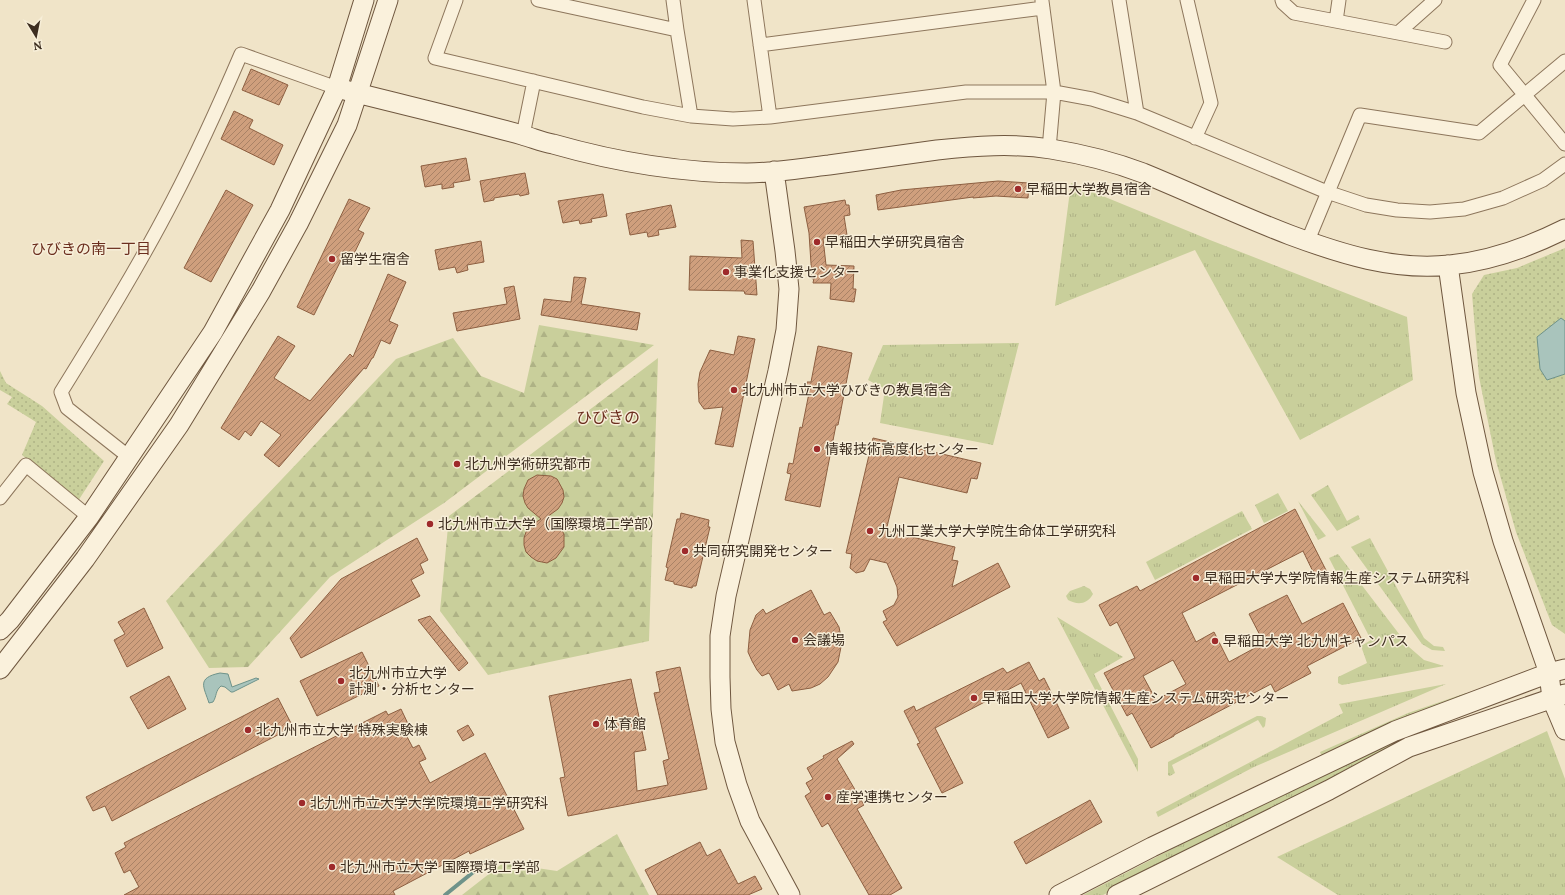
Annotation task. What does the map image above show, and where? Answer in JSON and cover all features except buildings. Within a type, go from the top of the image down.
[{"type":"street","points":[[0,630],[89,517],[214,332],[280,210],[337,88],[364,0]]},
{"type":"street","points":[[0,669],[85,559],[179,425],[261,291],[298,224],[347,125],[388,0]]},
{"type":"street","points":[[456,0],[435,58],[643,107],[691,116],[733,119],[770,117],[966,92],[1054,92],[1092,99],[1137,112],[1195,138],[1327,192],[1366,205],[1397,210],[1430,212],[1464,209],[1503,198],[1543,180],[1565,164]]},
{"type":"street","points":[[538,0],[571,4],[677,30]]},
{"type":"street","points":[[672,0],[691,116]]},
{"type":"street","points":[[754,0],[770,117]]},
{"type":"street","points":[[1119,0],[1137,112]]},
{"type":"street","points":[[1187,0],[1211,103],[1195,138]]},
{"type":"street","points":[[1282,0],[1283,3],[1294,13],[1445,42]]},
{"type":"street","points":[[1336,21],[1339,0]]},
{"type":"street","points":[[1399,32],[1435,0]]},
{"type":"street","points":[[1534,0],[1500,65],[1565,144]]},
{"type":"street","points":[[760,45],[1042,4],[1054,92],[1049,148]]},
{"type":"street","points":[[129,458],[66,408],[61,392],[116,303],[173,201],[208,131],[241,54],[358,94],[523,135],[553,144],[651,166],[704,172],[751,173],[969,146],[1007,145],[1049,148],[1100,159],[1140,172],[1306,241],[1364,260],[1391,264],[1448,265],[1480,260],[1511,252],[1548,238],[1565,229]]},
{"type":"street","points":[[1306,241],[1311,233],[1360,115],[1479,133],[1565,61]]},
{"type":"street","points":[[523,135],[534,81]]},
{"type":"street","points":[[774,171],[786,251],[788,289],[786,330],[778,371],[726,596],[720,636],[720,677],[721,709],[725,742],[737,784],[750,820],[790,895]]},
{"type":"street","points":[[1448,265],[1466,393],[1483,472],[1503,541],[1557,671],[1559,696],[1565,730]]},
{"type":"street","points":[[0,498],[26,465],[89,517]]},
{"type":"street","points":[[1059,895],[1152,847],[1395,731],[1557,671]]},
{"type":"street","points":[[1117,895],[1330,790],[1409,747],[1559,696]]},
{"type":"green space","points":[[1071,183],[1210,240],[1407,317],[1413,380],[1300,440],[1195,250],[1055,306]]},
{"type":"green space","points":[[1565,248],[1565,634],[1552,625],[1516,532],[1496,461],[1479,377],[1472,294],[1484,275],[1517,268]]},
{"type":"green space","points":[[539,325],[654,345],[444,503],[330,577],[248,667],[209,668],[166,601],[396,359],[453,338],[481,376],[524,393]]},
{"type":"green space","points":[[1019,343],[993,445],[880,423],[885,389],[868,380],[883,345]]},
{"type":"green space","points":[[658,358],[649,641],[488,675],[440,611],[449,516]]},
{"type":"green space","points":[[0,371],[6,383],[42,406],[104,461],[78,501],[22,455],[36,422],[7,404],[12,397],[0,390]]},
{"type":"green space","points":[[1328,485],[1347,521],[1358,515],[1360,519],[1337,531],[1311,495]]},
{"type":"green space","points":[[1278,493],[1288,511],[1264,523],[1255,505]]},
{"type":"green space","points":[[1298,501],[1326,536],[1318,540]]},
{"type":"green space","points":[[1242,511],[1252,529],[1155,580],[1146,562]]},
{"type":"green space","points":[[1370,538],[1424,638],[1434,646],[1443,647],[1445,651],[1432,650],[1422,644],[1351,547]]},
{"type":"green space","points":[[1338,554],[1409,647],[1424,660],[1444,666],[1342,685],[1338,683],[1338,677],[1367,663],[1361,646],[1371,640],[1329,558]]},
{"type":"green space","points":[[1084,586],[1090,589],[1093,594],[1091,598],[1082,603],[1075,603],[1068,600],[1066,596],[1070,591]]},
{"type":"green space","points":[[1057,617],[1123,657],[1094,674],[1138,759],[1138,772]]},
{"type":"green space","points":[[1446,684],[1254,767],[1158,817],[1156,812],[1343,713],[1339,704]]},
{"type":"green space","points":[[1466,693],[1468,698],[1323,759],[1320,752],[1408,713]]},
{"type":"green space","points":[[1522,698],[1524,699],[1237,827],[1103,895],[1083,895],[1297,786],[1414,734],[1471,718]]},
{"type":"green space","points":[[1257,716],[1266,718],[1265,726],[1263,728],[1258,720],[1172,765],[1175,773],[1170,776],[1168,775],[1168,762]]},
{"type":"green space","points":[[1547,731],[1565,779],[1565,895],[1338,895],[1277,857]]},
{"type":"green space","points":[[617,834],[649,895],[462,895],[503,863],[557,871]]},
{"type":"water","points":[[1561,318],[1565,321],[1565,374],[1547,380],[1540,369],[1537,337]]},
{"type":"water","points":[[220,673],[228,674],[232,687],[256,678],[259,679],[233,692],[221,686],[213,702],[209,703],[204,688],[205,680],[212,675]]},
{"type":"waterway","points":[[445,895],[487,861]]},
{"type":"place","name":"早稲田大学教員宿舎","points":[[1018,189]]},
{"type":"place","name":"早稲田大学研究員宿舎","points":[[817,242]]},
{"type":"place","name":"留学生宿舎","points":[[332,259]]},
{"type":"place","name":"事業化支援センター","points":[[726,272]]},
{"type":"place","name":"北九州市立大学ひびきの教員宿舎","points":[[734,390]]},
{"type":"place","name":"情報技術高度化センター","points":[[817,449]]},
{"type":"place","name":"北九州学術研究都市","points":[[457,464]]},
{"type":"place","name":"北九州市立大学（国際環境工学部）","points":[[430,524]]},
{"type":"place","name":"九州工業大学大学院生命体工学研究科","points":[[870,531]]},
{"type":"place","name":"共同研究開発センター","points":[[685,551]]},
{"type":"place","name":"早稲田大学大学院情報生産システム研究科","points":[[1196,578]]},
{"type":"place","name":"会議場","points":[[795,640]]},
{"type":"place","name":"早稲田大学 北九州キャンパス","points":[[1215,641]]},
{"type":"place","name":"北九州市立大学 計測・分析センター","points":[[341,681]]},
{"type":"place","name":"早稲田大学大学院情報生産システム研究センター","points":[[974,698]]},
{"type":"place","name":"体育館","points":[[596,724]]},
{"type":"place","name":"北九州市立大学 特殊実験棟","points":[[248,730]]},
{"type":"place","name":"産学連携センター","points":[[828,797]]},
{"type":"place","name":"北九州市立大学大学院環境工学研究科","points":[[302,803]]},
{"type":"place","name":"北九州市立大学 国際環境工学部","points":[[332,867]]},
{"type":"district","name":"ひびきの南一丁目","points":[[91,249]]},
{"type":"district","name":"ひびきの","points":[[608,417]]}]
